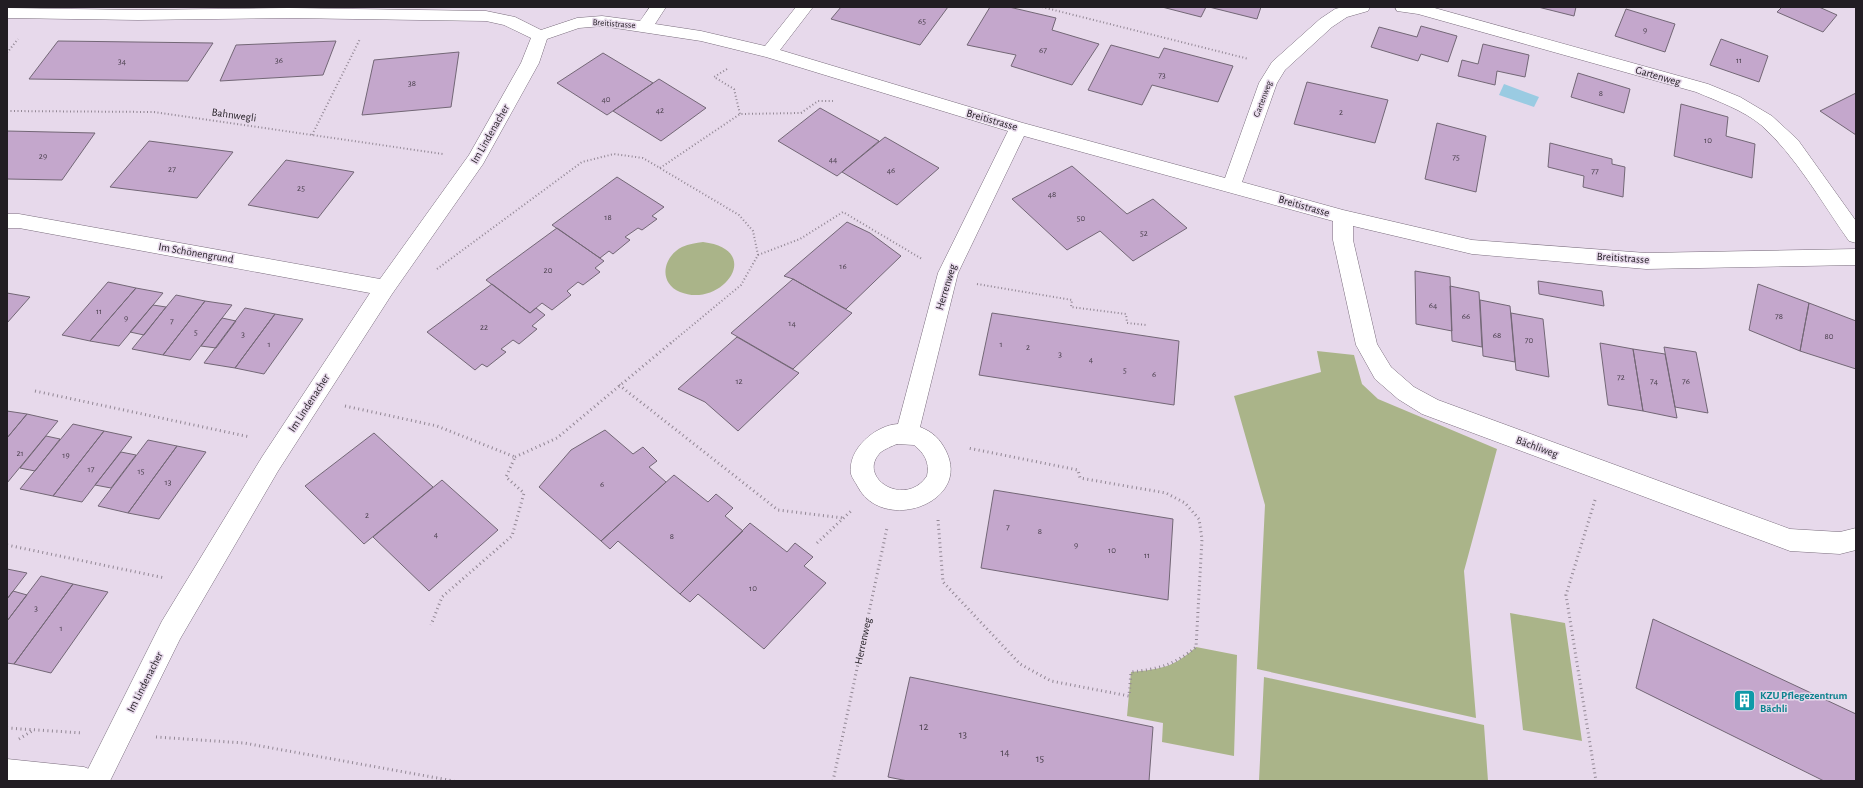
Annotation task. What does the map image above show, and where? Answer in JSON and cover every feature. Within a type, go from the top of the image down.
[{"type":"street","points":[[645,26],[658,7]]},
{"type":"street","points":[[763,51],[805,7]]},
{"type":"street","name":"Gartenweg","points":[[1232,185],[1268,83],[1278,66],[1326,23],[1341,13],[1362,7]]},
{"type":"street","name":"Gartenweg","points":[[1403,7],[1419,9],[1702,88],[1734,100],[1766,120],[1791,145],[1856,236]]},
{"type":"street","points":[[7,13],[138,15],[290,10],[372,14],[486,16],[509,21],[540,36]]},
{"type":"street","name":"Breitistrasse","points":[[540,36],[577,23],[602,21],[645,26],[701,36],[763,51],[1019,128],[1232,185],[1343,217],[1472,247],[1646,260],[1856,257]]},
{"type":"street","name":"Im Lindenacher","points":[[96,781],[171,630],[270,464],[312,398],[384,288],[476,159],[530,63],[540,36]]},
{"type":"street","name":"Herrenweg","points":[[907,434],[948,273],[1019,128]]},
{"type":"street","name":"Bächliweg","points":[[1343,217],[1343,240],[1367,345],[1383,373],[1406,393],[1430,407],[1790,540],[1840,543],[1856,539]]},
{"type":"street","name":"Im Schönengrund","points":[[7,221],[20,221],[384,288]]},
{"type":"street","points":[[894,434],[916,436],[930,444],[936,453],[940,464],[934,485],[926,493],[915,498],[892,500],[879,496],[870,488],[864,478],[862,466],[864,455],[871,445],[882,438],[894,434]]},
{"type":"street","points":[[7,773],[84,781]]},
{"type":"path","points":[[1042,7],[1278,66]]},
{"type":"path","points":[[312,135],[372,14]]},
{"type":"path","points":[[740,114],[734,89],[714,77],[763,51]]},
{"type":"path","points":[[660,168],[740,114],[801,113],[818,101],[836,101]]},
{"type":"path","name":"Bahnwegli","points":[[7,111],[154,112],[449,155]]},
{"type":"path","points":[[436,270],[582,162],[614,154],[643,158],[739,214],[753,231],[758,255]]},
{"type":"path","points":[[431,625],[442,597],[512,536],[524,494],[506,477],[515,458],[557,438],[741,285],[758,255],[800,239],[843,212],[948,273],[968,282],[1072,300],[1071,307],[1126,314],[1127,323],[1146,325]]},
{"type":"path","points":[[620,385],[778,510],[843,518]]},
{"type":"path","points":[[35,391],[255,438]]},
{"type":"path","points":[[312,398],[437,426],[515,458]]},
{"type":"path","points":[[926,493],[938,512],[943,582],[1020,664],[1051,681],[1128,696],[1131,672],[1158,670],[1182,660],[1196,647],[1202,540],[1199,519],[1185,503],[1166,493],[1080,478],[1078,470],[964,448],[930,444]]},
{"type":"path","points":[[1596,781],[1566,595],[1603,471]]},
{"type":"path","name":"Herrenweg","points":[[832,781],[892,500]]},
{"type":"path","points":[[817,543],[855,508]]},
{"type":"path","points":[[7,544],[169,579]]},
{"type":"path","points":[[7,728],[33,731],[244,743],[454,781]]},
{"type":"green space","points":[[703,242],[722,247],[732,256],[734,266],[730,276],[722,286],[710,292],[695,295],[680,292],[673,288],[668,282],[666,276],[667,263],[671,256],[682,247]]},
{"type":"green space","points":[[1317,351],[1354,355],[1362,384],[1378,399],[1497,449],[1464,571],[1476,718],[1257,669],[1265,505],[1234,396],[1321,372]]},
{"type":"green space","points":[[1510,613],[1565,623],[1582,741],[1523,730]]},
{"type":"green space","points":[[1196,647],[1237,655],[1234,756],[1162,742],[1163,723],[1127,716],[1131,672],[1151,670],[1166,666],[1188,654]]},
{"type":"green space","points":[[1264,677],[1484,725],[1488,781],[1259,781]]},
{"type":"water","points":[[1504,84],[1539,97],[1534,107],[1499,95]]},
{"type":"building","points":[[841,7],[948,7],[920,45],[831,19]]},
{"type":"building","points":[[990,7],[1009,7],[1056,18],[1052,30],[1099,44],[1072,85],[1011,66],[1016,55],[967,45]]},
{"type":"building","points":[[1162,7],[1206,7],[1201,17]]},
{"type":"building","points":[[1209,7],[1261,7],[1257,19]]},
{"type":"building","points":[[1538,7],[1576,7],[1574,16]]},
{"type":"building","points":[[1782,7],[1819,7],[1837,15],[1823,32],[1777,12]]},
{"type":"building","points":[[1626,9],[1675,24],[1665,52],[1615,36]]},
{"type":"building","points":[[1421,26],[1457,36],[1448,62],[1421,54],[1418,61],[1371,47],[1379,27],[1417,37]]},
{"type":"building","points":[[1721,39],[1768,56],[1759,82],[1710,65]]},
{"type":"building","points":[[58,41],[213,43],[188,81],[29,79]]},
{"type":"building","points":[[336,41],[323,75],[220,81],[236,45]]},
{"type":"building","points":[[1483,44],[1529,55],[1525,77],[1497,71],[1495,85],[1458,76],[1462,60],[1478,64]]},
{"type":"building","points":[[1111,45],[1159,58],[1164,48],[1233,66],[1218,102],[1152,85],[1142,105],[1088,90]]},
{"type":"building","points":[[459,52],[451,107],[362,115],[374,60]]},
{"type":"building","points":[[603,53],[653,83],[607,115],[557,83]]},
{"type":"building","points":[[1578,73],[1630,89],[1624,113],[1571,97]]},
{"type":"building","points":[[659,79],[706,108],[661,141],[613,111]]},
{"type":"building","points":[[1307,82],[1388,100],[1375,143],[1294,124]]},
{"type":"building","points":[[1856,93],[1856,135],[1820,111]]},
{"type":"building","points":[[1681,104],[1728,117],[1726,136],[1755,144],[1752,178],[1674,156]]},
{"type":"building","points":[[820,108],[879,141],[837,176],[778,141]]},
{"type":"building","points":[[1437,123],[1486,136],[1476,192],[1425,179]]},
{"type":"building","points":[[7,131],[95,133],[62,180],[7,179]]},
{"type":"building","points":[[885,137],[939,168],[897,205],[842,172]]},
{"type":"building","points":[[149,141],[233,152],[197,198],[110,187]]},
{"type":"building","points":[[1550,143],[1612,159],[1612,164],[1625,167],[1623,197],[1583,187],[1584,176],[1548,167]]},
{"type":"building","points":[[286,160],[354,172],[318,218],[248,205]]},
{"type":"building","points":[[1072,166],[1127,214],[1153,199],[1187,228],[1133,261],[1100,231],[1067,250],[1012,199]]},
{"type":"building","points":[[617,177],[664,207],[652,216],[657,219],[642,230],[638,228],[625,237],[630,240],[613,254],[609,251],[600,258],[552,225]]},
{"type":"building","points":[[847,222],[870,233],[901,256],[846,309],[793,279],[784,276]]},
{"type":"building","points":[[557,228],[604,261],[595,268],[600,272],[583,285],[578,282],[567,291],[571,295],[552,310],[542,303],[530,313],[486,280]]},
{"type":"building","points":[[1415,271],[1450,277],[1452,331],[1416,324]]},
{"type":"building","points":[[793,279],[852,313],[793,369],[731,333]]},
{"type":"building","points":[[1538,281],[1602,291],[1604,306],[1539,294]]},
{"type":"building","points":[[108,282],[136,288],[90,341],[62,335]]},
{"type":"building","points":[[492,284],[530,313],[536,308],[545,315],[532,326],[537,329],[519,344],[513,340],[501,349],[506,352],[487,367],[482,364],[475,370],[427,332]]},
{"type":"building","points":[[1758,284],[1809,303],[1800,351],[1749,330]]},
{"type":"building","points":[[1450,286],[1479,292],[1482,347],[1452,341]]},
{"type":"building","points":[[136,288],[163,293],[119,346],[90,341]]},
{"type":"building","points":[[7,293],[30,297],[7,323]]},
{"type":"building","points":[[176,295],[205,301],[163,355],[132,349]]},
{"type":"building","points":[[1480,300],[1510,306],[1515,362],[1483,356]]},
{"type":"building","points":[[205,301],[232,305],[190,360],[163,355]]},
{"type":"building","points":[[1809,303],[1856,321],[1856,369],[1800,351]]},
{"type":"building","points":[[153,305],[166,307],[144,335],[130,332]]},
{"type":"building","points":[[245,308],[275,314],[235,368],[204,363]]},
{"type":"building","points":[[992,313],[1179,341],[1174,405],[979,375]]},
{"type":"building","points":[[1511,313],[1543,319],[1549,377],[1516,370]]},
{"type":"building","points":[[275,314],[303,319],[264,374],[235,368]]},
{"type":"building","points":[[222,318],[236,321],[216,348],[201,346]]},
{"type":"building","points":[[737,337],[799,373],[738,431],[705,402],[678,389]]},
{"type":"building","points":[[1600,343],[1633,349],[1643,411],[1608,405]]},
{"type":"building","points":[[1664,347],[1696,352],[1708,413],[1675,407]]},
{"type":"building","points":[[1633,349],[1665,354],[1677,418],[1643,411]]},
{"type":"building","points":[[7,411],[27,414],[7,438]]},
{"type":"building","points":[[27,414],[58,421],[7,483],[7,438]]},
{"type":"building","points":[[73,424],[104,431],[53,496],[20,489]]},
{"type":"building","points":[[605,430],[633,454],[643,447],[657,461],[649,467],[666,482],[601,541],[539,487],[571,450]]},
{"type":"building","points":[[104,431],[132,437],[82,502],[53,496]]},
{"type":"building","points":[[374,433],[433,487],[364,544],[305,486]]},
{"type":"building","points":[[46,436],[60,439],[35,471],[20,468]]},
{"type":"building","points":[[148,440],[177,446],[128,513],[98,506]]},
{"type":"building","points":[[177,446],[206,452],[159,519],[128,513]]},
{"type":"building","points":[[121,452],[136,455],[111,488],[95,485]]},
{"type":"building","points":[[674,475],[708,502],[716,494],[733,508],[725,516],[743,531],[680,594],[618,541],[610,549],[601,541]]},
{"type":"building","points":[[442,480],[498,530],[429,591],[373,537]]},
{"type":"building","points":[[994,490],[1173,519],[1168,600],[981,568]]},
{"type":"building","points":[[750,523],[787,552],[795,543],[813,557],[804,566],[826,583],[764,649],[698,594],[690,602],[680,594]]},
{"type":"building","points":[[7,569],[27,573],[7,599]]},
{"type":"building","points":[[41,576],[73,584],[14,664],[7,663],[7,621]]},
{"type":"building","points":[[73,584],[108,592],[51,673],[14,664]]},
{"type":"building","points":[[13,591],[27,595],[7,621],[7,599]]},
{"type":"building","name":"KZU Pflegezentrum Bächli","points":[[1653,619],[1856,714],[1856,781],[1824,781],[1636,688]]},
{"type":"building","points":[[910,677],[1153,727],[1149,781],[908,781],[888,777]]},
{"type":"place","name":"KZU Pflegezentrum Bächli","points":[[1745,701]]}]
